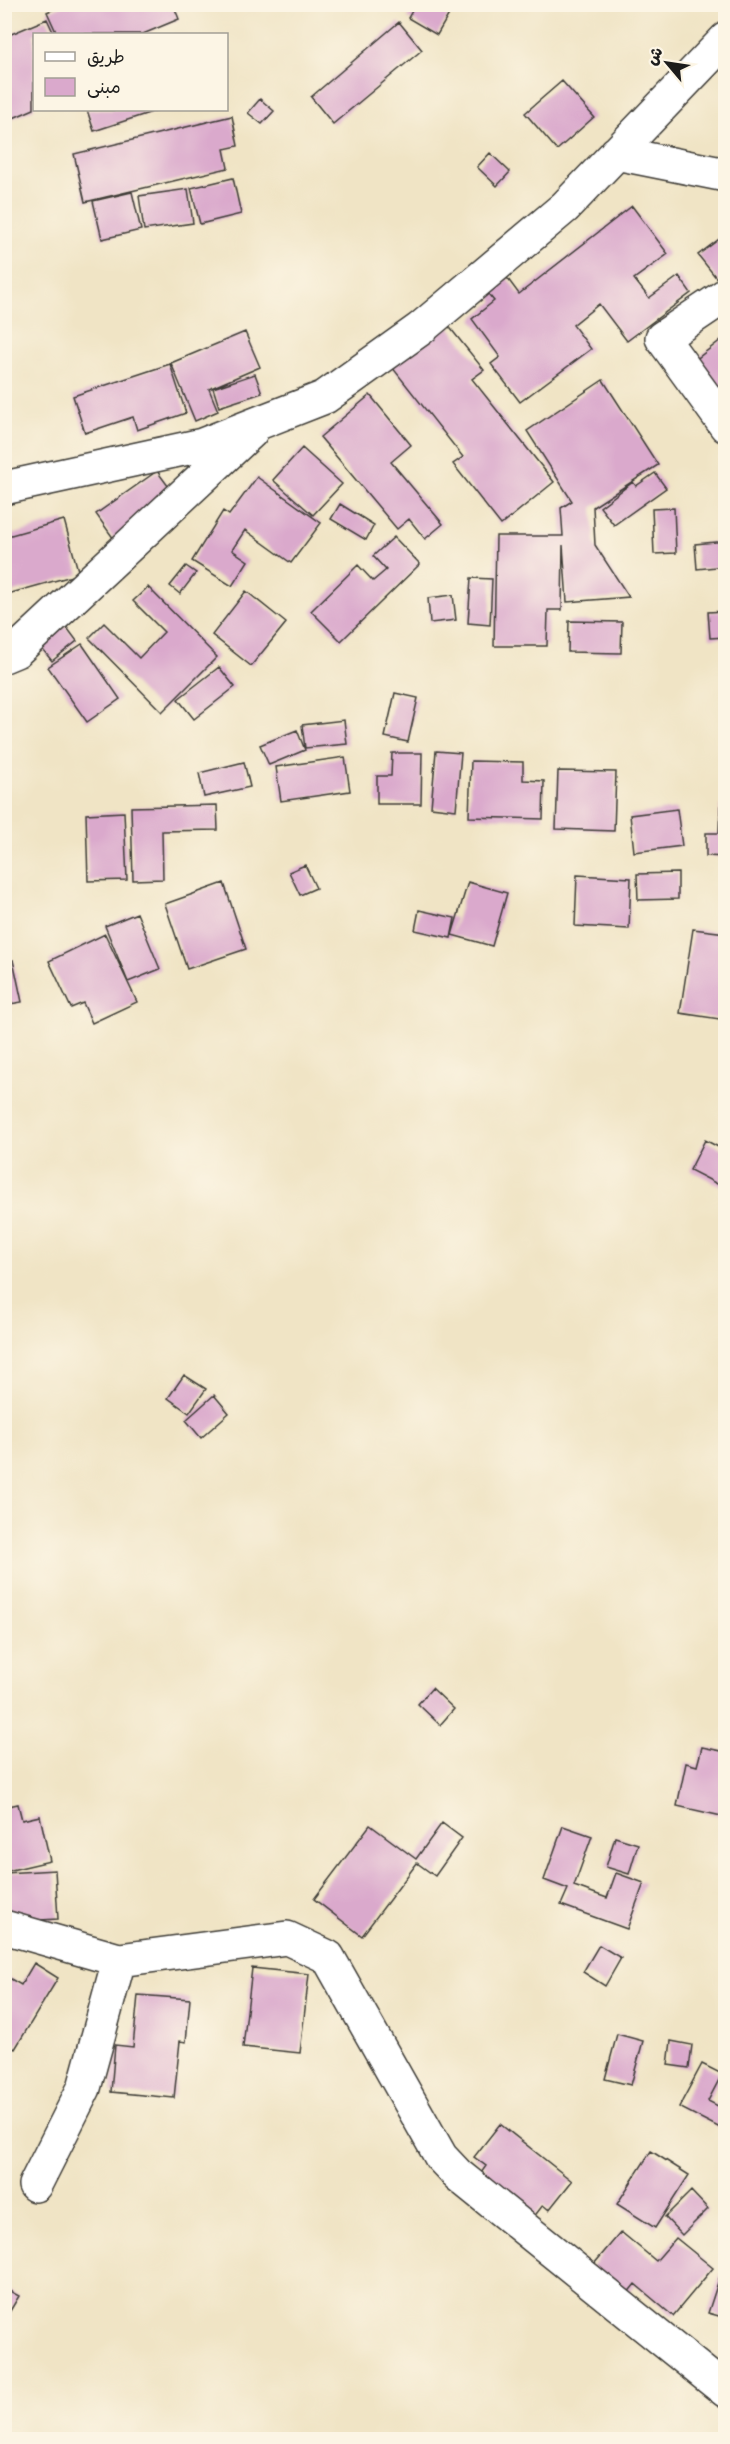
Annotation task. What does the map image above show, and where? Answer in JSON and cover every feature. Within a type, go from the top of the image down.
[{"type":"street","points":[[4,488],[202,445],[325,397],[420,329],[565,207],[726,39]]},
{"type":"street","points":[[616,153],[726,175]]},
{"type":"street","points":[[726,295],[662,338],[726,426]]},
{"type":"street","points":[[4,656],[16,651],[264,421]]},
{"type":"street","points":[[4,1928],[119,1960],[287,1938],[328,1957],[441,2157],[458,2175],[726,2391]]},
{"type":"street","points":[[35,2185],[84,2088],[119,1960]]},
{"type":"building","points":[[65,4],[173,4],[179,19],[145,33],[57,33],[47,12]]},
{"type":"building","points":[[416,4],[455,4],[437,35],[408,18]]},
{"type":"building","points":[[47,19],[54,33],[33,33],[33,109],[4,122],[4,55],[6,54],[4,37]]},
{"type":"building","points":[[399,22],[422,50],[333,124],[311,97]]},
{"type":"building","points":[[562,81],[594,117],[557,150],[525,113]]},
{"type":"building","points":[[260,99],[274,111],[262,124],[248,113]]},
{"type":"building","points":[[87,111],[155,111],[94,131]]},
{"type":"building","points":[[232,116],[238,146],[224,149],[228,168],[85,202],[74,154]]},
{"type":"building","points":[[490,153],[510,172],[497,186],[477,167]]},
{"type":"building","points":[[233,178],[241,214],[200,224],[191,188]]},
{"type":"building","points":[[188,189],[193,223],[144,230],[139,196]]},
{"type":"building","points":[[132,192],[141,230],[102,239],[93,201]]},
{"type":"building","points":[[632,206],[668,254],[634,279],[649,298],[679,276],[691,293],[627,341],[599,304],[573,325],[591,349],[520,402],[491,364],[500,357],[472,319],[494,301],[485,290],[505,275],[519,294]]},
{"type":"building","points":[[726,234],[726,290],[698,255]]},
{"type":"building","points":[[443,319],[484,370],[472,379],[554,482],[501,525],[453,464],[463,457],[388,362]]},
{"type":"building","points":[[245,332],[260,367],[209,389],[218,411],[195,421],[171,363]]},
{"type":"building","points":[[726,336],[726,412],[689,365]]},
{"type":"building","points":[[170,364],[186,413],[137,430],[133,417],[85,433],[73,396]]},
{"type":"building","points":[[255,374],[262,393],[219,407],[213,388]]},
{"type":"building","points":[[603,380],[658,465],[593,507],[595,545],[629,597],[567,602],[563,545],[562,610],[548,610],[547,646],[494,646],[496,536],[563,536],[561,508],[572,501],[527,431]]},
{"type":"building","points":[[370,395],[411,445],[391,462],[443,524],[425,539],[409,519],[397,529],[320,437]]},
{"type":"building","points":[[302,448],[342,484],[313,515],[273,480]]},
{"type":"building","points":[[157,471],[177,498],[116,542],[96,514]]},
{"type":"building","points":[[655,473],[666,488],[614,525],[600,507],[633,482],[636,486]]},
{"type":"building","points":[[257,477],[321,523],[291,563],[245,530],[232,550],[248,561],[232,586],[192,561],[223,511],[229,515]]},
{"type":"building","points":[[340,504],[374,525],[366,540],[331,519]]},
{"type":"building","points":[[674,508],[676,553],[654,554],[652,509]]},
{"type":"building","points":[[64,520],[79,574],[4,595],[4,537]]},
{"type":"building","points":[[394,537],[420,564],[341,641],[311,611],[358,565],[373,581],[386,570],[373,556]]},
{"type":"building","points":[[726,541],[726,566],[697,569],[695,544]]},
{"type":"building","points":[[186,566],[196,573],[180,594],[170,586]]},
{"type":"building","points":[[471,578],[492,579],[490,625],[468,623]]},
{"type":"building","points":[[148,587],[217,657],[162,712],[89,638],[104,623],[139,658],[164,632],[133,601]]},
{"type":"building","points":[[246,591],[286,623],[251,666],[212,635]]},
{"type":"building","points":[[453,595],[456,620],[430,623],[428,598]]},
{"type":"building","points":[[726,611],[726,637],[710,638],[708,612]]},
{"type":"building","points":[[569,621],[622,622],[621,653],[568,652]]},
{"type":"building","points":[[65,625],[77,641],[52,661],[39,645]]},
{"type":"building","points":[[82,644],[120,699],[87,722],[48,667]]},
{"type":"building","points":[[219,667],[235,687],[194,719],[178,699]]},
{"type":"building","points":[[395,693],[418,698],[408,742],[385,737]]},
{"type":"building","points":[[344,720],[347,744],[305,748],[302,725]]},
{"type":"building","points":[[297,730],[305,750],[269,765],[260,745]]},
{"type":"building","points":[[436,751],[461,753],[456,810],[431,807]]},
{"type":"building","points":[[392,753],[422,753],[421,804],[377,804],[377,776],[391,776]]},
{"type":"building","points":[[345,757],[350,791],[281,801],[276,767]]},
{"type":"building","points":[[471,761],[523,762],[523,780],[544,781],[543,819],[469,817]]},
{"type":"building","points":[[244,762],[250,787],[204,797],[199,773]]},
{"type":"building","points":[[558,771],[616,772],[614,831],[556,829]]},
{"type":"building","points":[[217,805],[218,830],[162,831],[163,879],[133,880],[131,807]]},
{"type":"building","points":[[720,806],[726,806],[726,857],[706,856],[706,833],[719,833]]},
{"type":"building","points":[[677,809],[682,846],[634,852],[630,815]]},
{"type":"building","points":[[124,812],[127,880],[88,881],[86,814]]},
{"type":"building","points":[[305,865],[316,888],[300,895],[289,872]]},
{"type":"building","points":[[678,873],[678,899],[638,900],[637,874]]},
{"type":"building","points":[[577,875],[631,878],[629,929],[575,926]]},
{"type":"building","points":[[468,882],[507,893],[492,946],[452,935]]},
{"type":"building","points":[[224,883],[246,949],[187,969],[165,904]]},
{"type":"building","points":[[419,910],[455,918],[451,938],[415,930]]},
{"type":"building","points":[[137,913],[160,969],[128,982],[105,926]]},
{"type":"building","points":[[693,929],[726,933],[726,1020],[680,1013]]},
{"type":"building","points":[[105,934],[137,1002],[92,1023],[83,1003],[71,1008],[49,961]]},
{"type":"building","points":[[13,960],[22,1002],[4,1005],[4,962]]},
{"type":"building","points":[[705,1140],[726,1151],[725,1188],[690,1170]]},
{"type":"building","points":[[184,1375],[206,1389],[189,1413],[168,1398]]},
{"type":"building","points":[[214,1395],[229,1413],[201,1438],[186,1420]]},
{"type":"building","points":[[432,1688],[454,1709],[440,1725],[418,1704]]},
{"type":"building","points":[[702,1747],[726,1752],[726,1817],[677,1806],[686,1763],[697,1766]]},
{"type":"building","points":[[18,1804],[22,1820],[40,1816],[50,1861],[7,1871],[4,1861],[4,1807]]},
{"type":"building","points":[[442,1823],[462,1838],[435,1876],[417,1863],[362,1936],[314,1899],[370,1825],[416,1859]]},
{"type":"building","points":[[563,1826],[592,1836],[574,1886],[607,1898],[616,1873],[644,1883],[627,1929],[561,1905],[568,1889],[544,1880]]},
{"type":"building","points":[[615,1837],[638,1844],[629,1874],[606,1867]]},
{"type":"building","points":[[55,1870],[58,1919],[4,1922],[4,1873]]},
{"type":"building","points":[[599,1945],[621,1958],[605,1986],[583,1972]]},
{"type":"building","points":[[34,1963],[58,1978],[15,2049],[4,2043],[4,1975],[21,1985]]},
{"type":"building","points":[[252,1968],[309,1974],[300,2053],[243,2047]]},
{"type":"building","points":[[138,1995],[190,1999],[186,2042],[180,2041],[174,2098],[111,2092],[115,2045],[133,2047]]},
{"type":"building","points":[[617,2034],[643,2041],[631,2085],[605,2079]]},
{"type":"building","points":[[671,2041],[692,2045],[689,2068],[668,2065]]},
{"type":"building","points":[[702,2064],[722,2074],[708,2101],[726,2110],[726,2131],[679,2107]]},
{"type":"building","points":[[500,2124],[572,2181],[549,2210],[543,2205],[530,2222],[476,2180],[486,2166],[474,2157]]},
{"type":"building","points":[[651,2151],[689,2175],[655,2228],[617,2204]]},
{"type":"building","points":[[691,2191],[708,2209],[682,2235],[665,2217]]},
{"type":"building","points":[[621,2232],[656,2261],[676,2238],[713,2268],[673,2316],[635,2284],[622,2300],[588,2271]]},
{"type":"building","points":[[726,2258],[726,2318],[708,2313]]},
{"type":"building","points":[[4,2288],[19,2296],[4,2321]]}]
